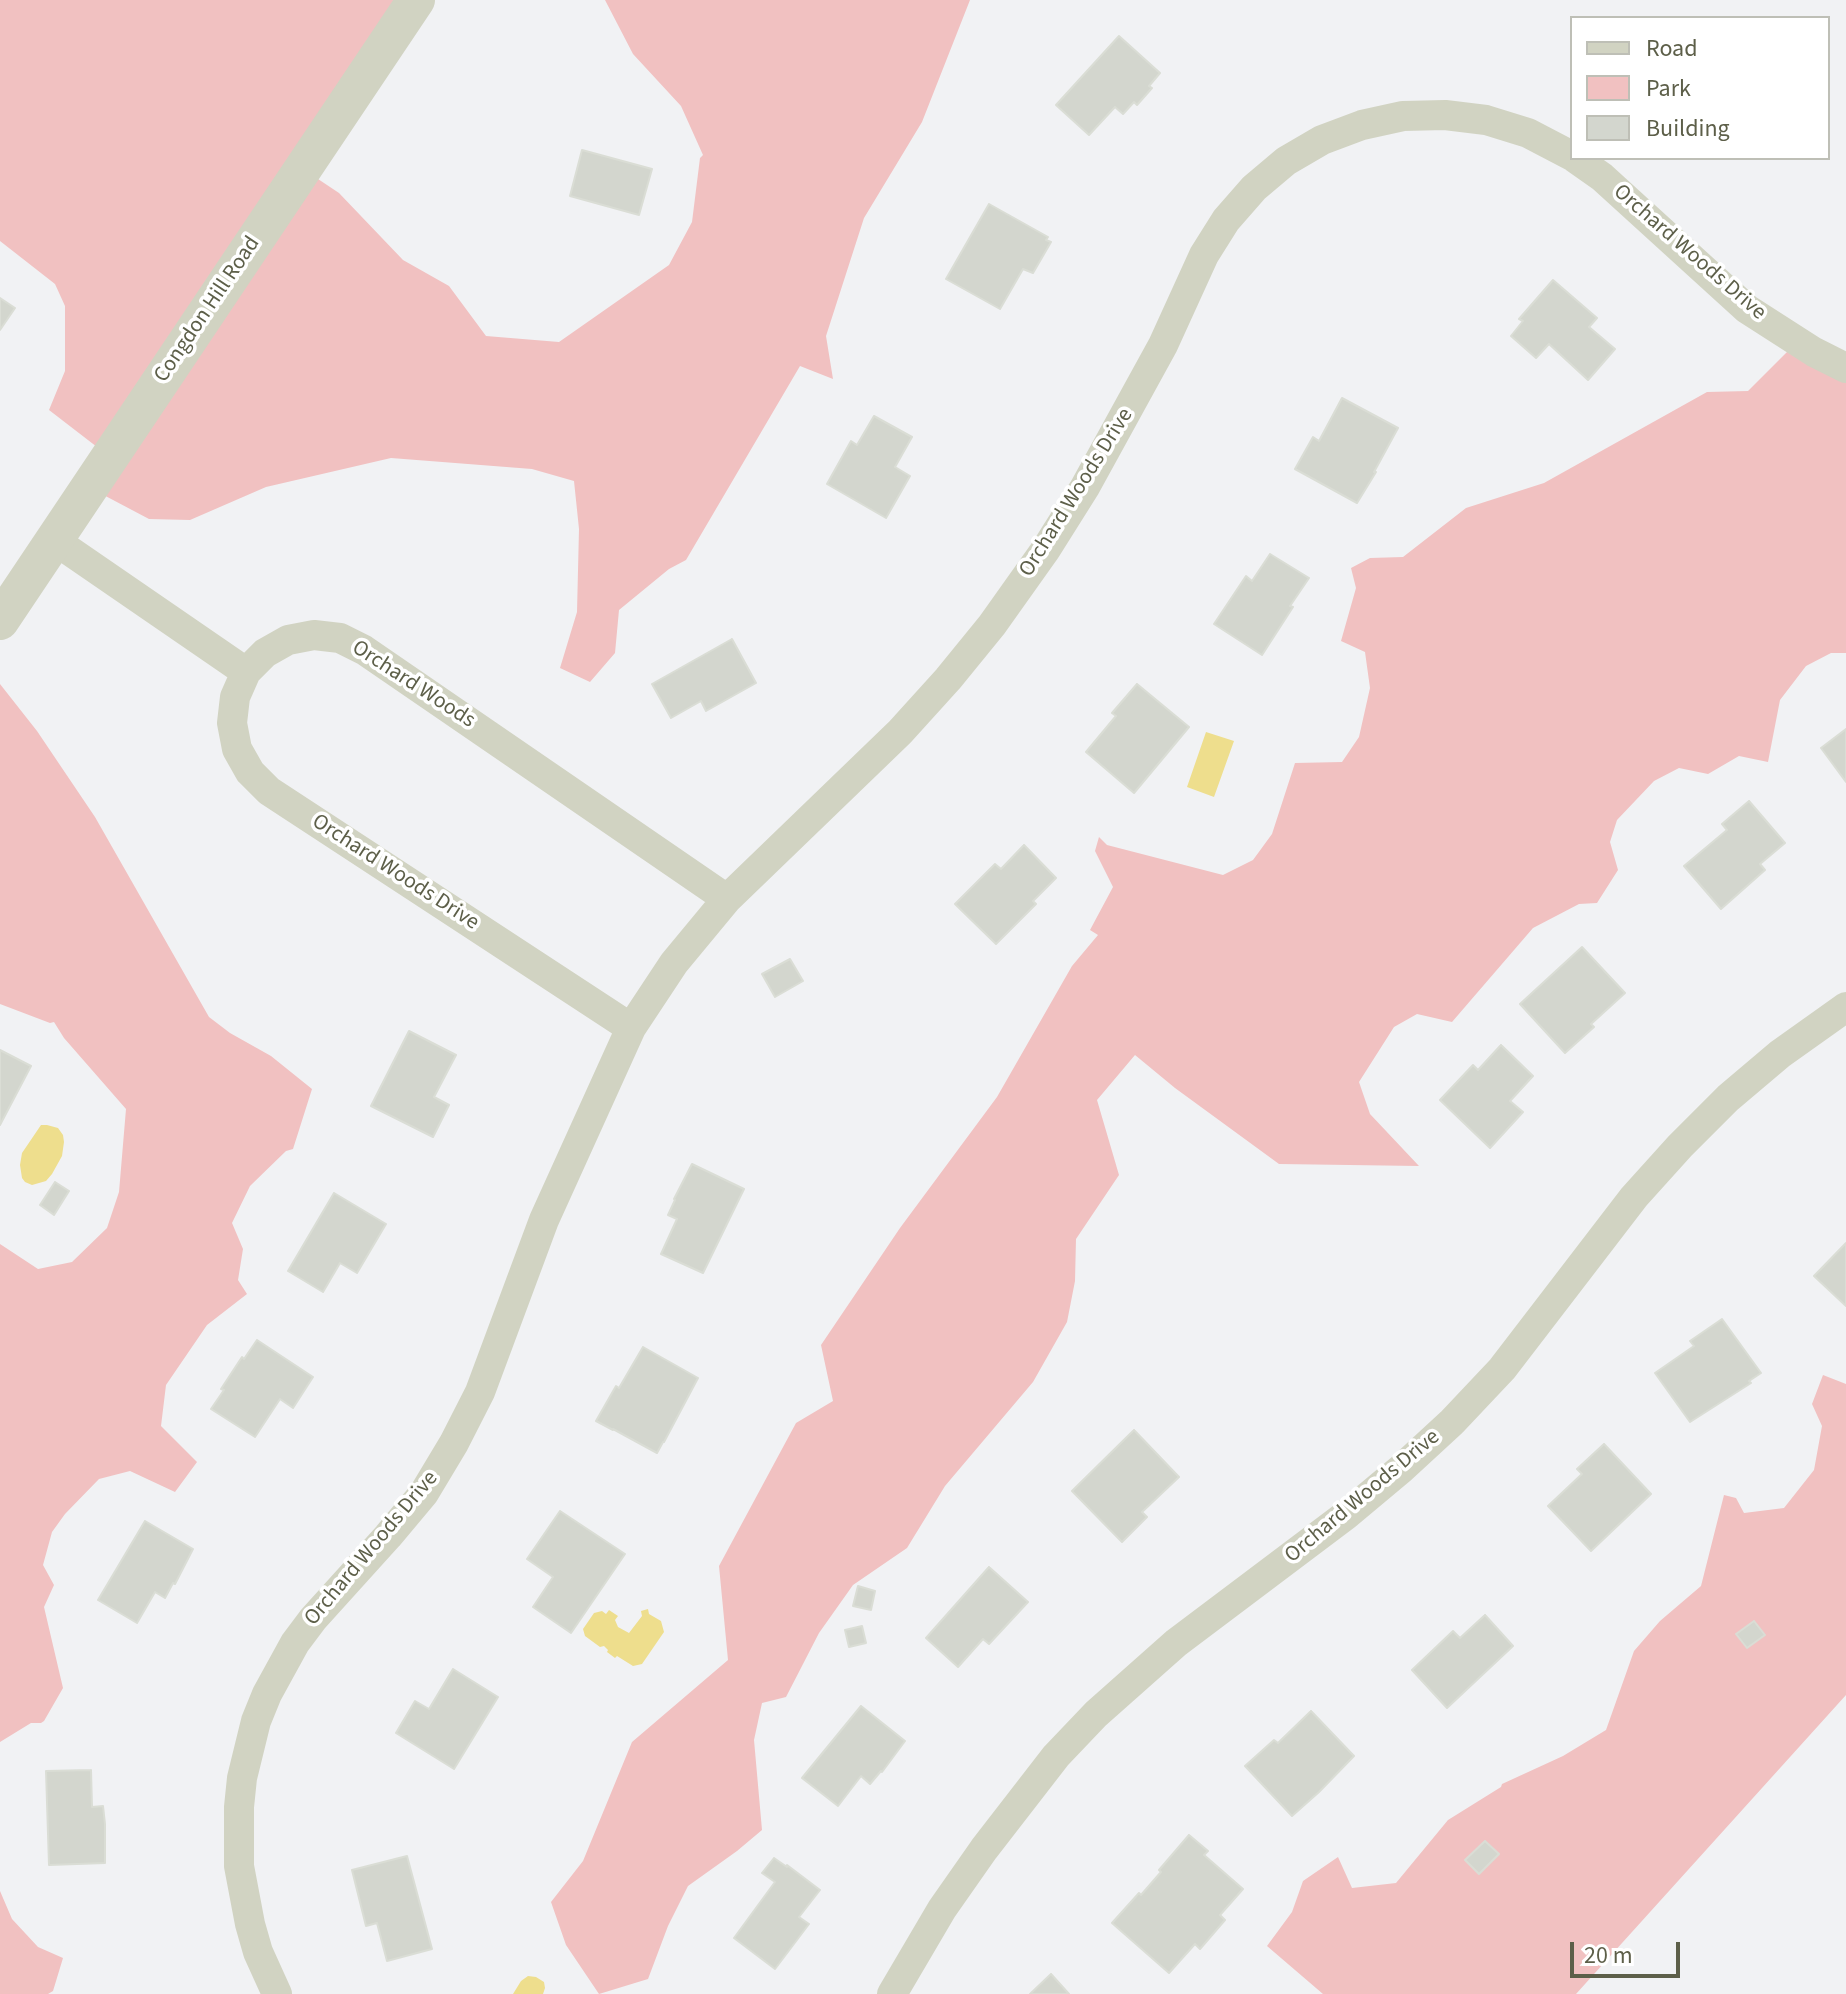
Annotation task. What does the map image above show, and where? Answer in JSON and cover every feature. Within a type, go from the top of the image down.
[{"type":"street","name":"Congdon Hill Road","points":[[0,621],[416,0]]},
{"type":"street","name":"Orchard Woods Drive","points":[[277,1994],[258,1952],[239,1866],[240,1793],[256,1721],[295,1643],[424,1493],[454,1443],[480,1392],[544,1220],[631,1028],[674,963],[727,899],[900,732],[992,625],[1085,487],[1142,386],[1204,255],[1226,220],[1254,188],[1286,161],[1322,140],[1362,125],[1403,116],[1445,115],[1486,120],[1528,133],[1570,155]]},
{"type":"street","name":"Orchard Woods Drive","points":[[1578,160],[1602,177],[1747,309],[1814,352],[1846,368]]},
{"type":"street","points":[[54,540],[246,672]]},
{"type":"street","name":"Orchard Woods","points":[[246,672],[265,653],[288,640],[314,635],[340,638],[364,650],[727,899]]},
{"type":"street","name":"Orchard Woods Drive","points":[[246,672],[235,697],[234,736],[237,749],[250,772],[269,791],[631,1028]]},
{"type":"street","name":"Orchard Woods Drive","points":[[892,1994],[942,1909],[984,1849],[1056,1756],[1096,1714],[1176,1643],[1357,1506],[1452,1422],[1502,1369],[1634,1197],[1680,1146],[1728,1098],[1780,1054],[1846,1007]]},
{"type":"green space","points":[[0,0],[421,0],[309,173],[339,193],[403,260],[449,286],[486,336],[559,342],[669,265],[692,222],[700,158],[703,155],[681,106],[633,54],[605,0],[970,0],[922,122],[864,218],[826,336],[833,379],[800,366],[686,560],[669,569],[619,610],[615,653],[590,682],[560,668],[577,612],[579,529],[574,481],[532,469],[391,458],[266,487],[190,520],[149,519],[96,491],[110,457],[49,410],[65,371],[65,306],[55,284],[0,241]]},
{"type":"green space","points":[[1803,336],[1846,354],[1846,653],[1831,653],[1806,666],[1780,700],[1768,762],[1739,756],[1708,774],[1679,768],[1654,781],[1617,820],[1610,842],[1618,870],[1597,903],[1579,904],[1533,928],[1452,1022],[1417,1014],[1394,1027],[1359,1082],[1370,1114],[1419,1166],[1279,1164],[1135,1055],[1097,1100],[1119,1175],[1076,1239],[1075,1281],[1067,1322],[1033,1382],[945,1486],[907,1548],[853,1585],[819,1633],[786,1697],[762,1703],[754,1740],[762,1830],[688,1886],[668,1926],[648,1979],[599,1994],[566,1945],[551,1902],[583,1861],[632,1742],[728,1660],[719,1566],[796,1423],[833,1401],[821,1345],[900,1228],[997,1097],[1072,966],[1098,935],[1090,930],[1113,887],[1095,851],[1099,837],[1107,845],[1223,875],[1253,860],[1272,834],[1295,763],[1342,762],[1359,737],[1370,688],[1365,652],[1341,641],[1356,588],[1351,568],[1370,558],[1403,557],[1466,508],[1544,483],[1707,392],[1748,391]]},
{"type":"green space","points":[[0,684],[37,731],[95,817],[209,1017],[271,1056],[312,1089],[293,1149],[286,1151],[250,1186],[232,1223],[243,1249],[238,1280],[247,1294],[207,1325],[166,1385],[161,1426],[197,1462],[175,1492],[130,1471],[99,1479],[52,1532],[43,1565],[54,1585],[44,1607],[63,1688],[44,1721],[31,1723],[0,1742],[0,1244],[38,1269],[72,1262],[107,1228],[119,1192],[126,1109],[64,1038],[54,1022],[0,1004]]},
{"type":"green space","points":[[1823,1375],[1846,1384],[1846,1695],[1576,1994],[1323,1994],[1267,1946],[1292,1912],[1303,1881],[1338,1857],[1352,1888],[1396,1883],[1448,1820],[1502,1784],[1563,1756],[1606,1730],[1634,1651],[1660,1621],[1701,1586],[1724,1495],[1736,1498],[1744,1513],[1784,1508],[1814,1470],[1822,1426],[1812,1404]]},
{"type":"green space","points":[[0,1891],[12,1919],[38,1947],[63,1958],[53,1991],[48,1994],[0,1994]]},
{"type":"shaded area","points":[[1206,732],[1234,741],[1214,797],[1187,787]]},
{"type":"shaded area","points":[[41,1125],[58,1128],[63,1135],[62,1156],[46,1181],[32,1185],[22,1178],[20,1165],[22,1153]]},
{"type":"shaded area","points":[[648,1609],[649,1614],[661,1621],[664,1632],[642,1664],[633,1666],[617,1656],[615,1658],[604,1646],[600,1647],[585,1636],[583,1629],[594,1613],[602,1611],[606,1614],[609,1610],[618,1616],[615,1620],[618,1627],[629,1633],[642,1616],[641,1611]]},
{"type":"shaded area","points":[[528,1976],[544,1982],[543,1994],[513,1994],[521,1981]]},
{"type":"building","points":[[1119,36],[1160,73],[1137,105],[1134,102],[1123,114],[1115,107],[1089,135],[1056,105]]},
{"type":"building","points":[[582,150],[652,169],[639,215],[570,196]]},
{"type":"building","points":[[989,204],[1048,237],[1046,240],[1051,242],[1033,273],[1023,269],[1000,309],[946,279]]},
{"type":"building","points":[[1553,280],[1597,318],[1589,327],[1615,349],[1588,380],[1549,344],[1536,358],[1511,336],[1523,321],[1519,319]]},
{"type":"building","points":[[0,298],[15,308],[0,330]]},
{"type":"building","points":[[1342,398],[1398,428],[1357,503],[1295,469],[1313,437],[1319,441]]},
{"type":"building","points":[[874,416],[912,437],[895,467],[910,476],[886,518],[827,484],[851,441],[857,445]]},
{"type":"building","points":[[1270,554],[1309,578],[1262,655],[1214,624],[1246,576],[1252,581]]},
{"type":"building","points":[[732,639],[756,683],[706,711],[701,701],[671,718],[652,684]]},
{"type":"building","points":[[1137,684],[1189,727],[1134,793],[1086,752],[1116,716],[1112,713]]},
{"type":"building","points":[[1846,729],[1846,782],[1821,748]]},
{"type":"building","points":[[1749,801],[1785,843],[1760,864],[1765,870],[1721,909],[1684,866],[1727,830],[1722,824]]},
{"type":"building","points":[[1024,845],[1056,878],[1033,901],[1036,904],[996,944],[955,904],[995,864],[1001,869]]},
{"type":"building","points":[[1582,947],[1625,993],[1565,1053],[1520,1004]]},
{"type":"building","points":[[790,959],[803,981],[775,997],[762,974]]},
{"type":"building","points":[[409,1031],[456,1055],[434,1097],[449,1105],[433,1137],[371,1106]]},
{"type":"building","points":[[1501,1045],[1533,1076],[1510,1101],[1523,1112],[1490,1148],[1440,1100],[1473,1065],[1478,1070]]},
{"type":"building","points":[[0,1050],[31,1066],[0,1125]]},
{"type":"building","points":[[692,1164],[744,1189],[703,1273],[661,1254],[677,1219],[668,1215]]},
{"type":"building","points":[[55,1182],[69,1191],[54,1215],[40,1205]]},
{"type":"building","points":[[334,1193],[386,1224],[357,1273],[340,1263],[323,1292],[288,1271]]},
{"type":"building","points":[[1846,1243],[1846,1306],[1814,1276]]},
{"type":"building","points":[[1722,1319],[1761,1373],[1749,1381],[1751,1383],[1690,1422],[1655,1373],[1694,1346],[1690,1341]]},
{"type":"building","points":[[257,1340],[313,1377],[293,1408],[280,1399],[255,1437],[211,1409],[242,1357],[244,1359]]},
{"type":"building","points":[[643,1347],[698,1378],[657,1453],[596,1421]]},
{"type":"building","points":[[1134,1430],[1179,1477],[1142,1512],[1147,1517],[1122,1542],[1072,1491]]},
{"type":"building","points":[[1604,1444],[1651,1494],[1591,1551],[1548,1506],[1582,1474],[1577,1469]]},
{"type":"building","points":[[560,1511],[625,1554],[571,1633],[533,1607],[553,1577],[527,1559]]},
{"type":"building","points":[[145,1521],[193,1549],[165,1598],[155,1592],[137,1623],[98,1600]]},
{"type":"building","points":[[989,1567],[1028,1602],[989,1644],[983,1639],[958,1667],[926,1638]]},
{"type":"building","points":[[858,1586],[875,1591],[871,1610],[853,1606]]},
{"type":"building","points":[[1485,1615],[1513,1646],[1447,1708],[1412,1670],[1453,1631],[1460,1638]]},
{"type":"building","points":[[1754,1621],[1765,1635],[1747,1648],[1736,1634]]},
{"type":"building","points":[[862,1626],[866,1643],[849,1647],[845,1630]]},
{"type":"building","points":[[453,1669],[498,1697],[454,1769],[396,1733],[415,1701],[429,1709]]},
{"type":"building","points":[[861,1706],[905,1741],[870,1784],[861,1776],[838,1806],[802,1778]]},
{"type":"building","points":[[1311,1711],[1354,1756],[1292,1816],[1245,1766],[1274,1740],[1278,1743]]},
{"type":"building","points":[[91,1770],[92,1807],[103,1806],[105,1863],[49,1865],[46,1771]]},
{"type":"building","points":[[1189,1835],[1208,1851],[1204,1855],[1243,1889],[1220,1915],[1225,1920],[1200,1949],[1195,1944],[1169,1973],[1112,1923],[1139,1893],[1141,1895]]},
{"type":"building","points":[[1485,1841],[1499,1854],[1479,1874],[1465,1860]]},
{"type":"building","points":[[407,1856],[432,1949],[387,1961],[377,1923],[366,1926],[352,1870]]},
{"type":"building","points":[[774,1858],[820,1890],[799,1917],[809,1924],[775,1969],[734,1938],[775,1882],[762,1873]]},
{"type":"building","points":[[1051,1974],[1069,1994],[1030,1994]]}]
